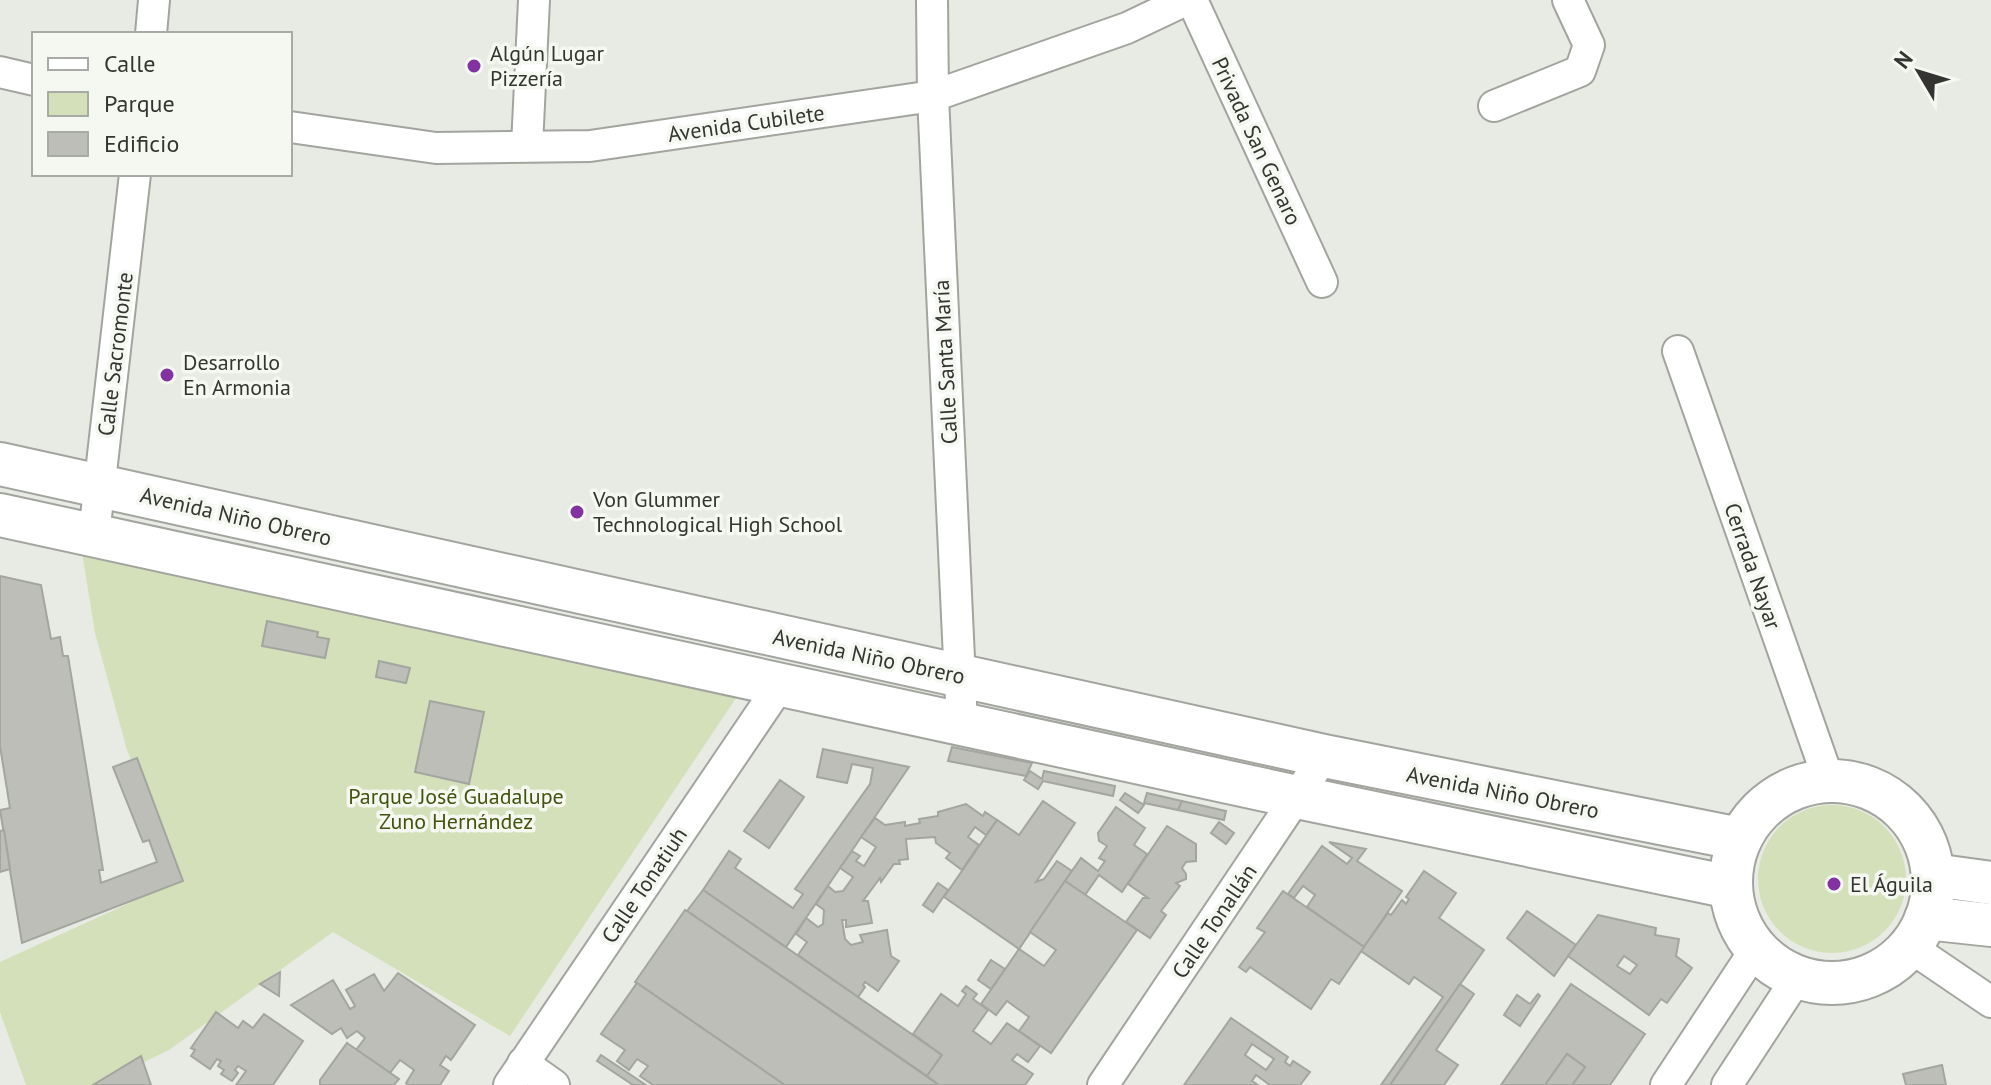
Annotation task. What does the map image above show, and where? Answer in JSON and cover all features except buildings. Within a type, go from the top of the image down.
[{"type":"main road","name":"Avenida Niño Obrero","points":[[0,464],[1324,756],[1740,839]]},
{"type":"main road","name":"Avenida Niño Obrero","points":[[0,515],[1297,797],[1730,887]]},
{"type":"main road","points":[[1829,781],[1872,789],[1891,800],[1920,833],[1929,853],[1933,875],[1932,897],[1918,932],[1892,964],[1870,976],[1846,983],[1821,983],[1797,978],[1781,971],[1755,950],[1734,909],[1730,887],[1732,863],[1740,839],[1752,820],[1767,804],[1786,792],[1829,781]]},
{"type":"main road","points":[[1933,875],[1986,880]]},
{"type":"main road","points":[[1918,932],[1991,925]]},
{"type":"street","points":[[151,32],[154,0]]},
{"type":"street","points":[[527,146],[534,0]]},
{"type":"street","name":"Calle Santa María","points":[[932,0],[933,96],[962,724]]},
{"type":"street","name":"Avenida Cubilete","points":[[292,127],[436,148],[590,146],[933,96],[1127,28],[1189,0]]},
{"type":"street","name":"Privada San Genaro","points":[[1189,0],[1322,282]]},
{"type":"street","points":[[1494,106],[1580,71],[1589,45],[1568,0]]},
{"type":"street","points":[[0,72],[32,80]]},
{"type":"street","name":"Calle Sacromonte","points":[[94,534],[135,176]]},
{"type":"street","name":"Cerrada Nayar","points":[[1678,351],[1829,781]]},
{"type":"street","name":"Calle Tonatiuh","points":[[516,1074],[780,685]]},
{"type":"street","name":"Calle Tonallán","points":[[1103,1085],[1324,756]]},
{"type":"street","points":[[1918,932],[1991,1002]]},
{"type":"street","points":[[1666,1085],[1755,950]]},
{"type":"street","points":[[1727,1085],[1797,978]]},
{"type":"street","points":[[516,1074],[554,1085]]},
{"type":"green space","name":"Parque José Guadalupe Zuno Hernández","points":[[82,552],[736,698],[510,1036],[333,932],[169,1050],[97,1085],[26,1085],[0,1012],[0,962],[180,880],[127,750],[95,633]]},
{"type":"green space","points":[[1832,805],[1860,811],[1884,827],[1900,851],[1906,879],[1900,907],[1884,931],[1860,947],[1832,953],[1804,947],[1780,931],[1764,907],[1758,879],[1764,851],[1780,827],[1804,811]]},
{"type":"place","name":"Algún Lugar Pizzería","points":[[474,66]]},
{"type":"place","name":"Desarrollo En Armonia","points":[[167,375]]},
{"type":"place","name":"Von Glummer Technological High School","points":[[577,512]]},
{"type":"place","name":"El Águila","points":[[1834,884]]}]
